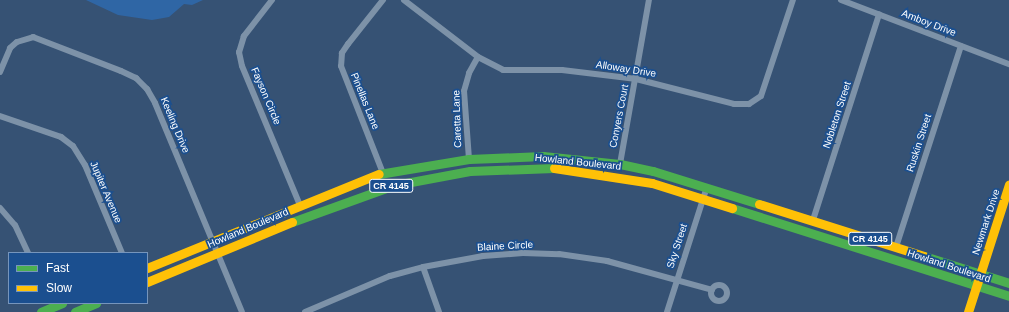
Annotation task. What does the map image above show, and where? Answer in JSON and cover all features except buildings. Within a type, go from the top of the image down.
[{"type":"main road","name":"Howland Boulevard","points":[[148,268],[382,173],[469,158],[566,157],[620,164],[707,187],[1009,283]]},
{"type":"main road","name":"Howland Boulevard","points":[[148,282],[305,216],[369,192],[395,185],[470,171],[542,167],[618,176],[703,198],[1009,296]]},
{"type":"main road","points":[[395,185],[403,170]]},
{"type":"main road","points":[[369,192],[382,173]]},
{"type":"main road","name":"Newmark Drive","points":[[968,312],[1009,184]]},
{"type":"main road","points":[[75,312],[94,304]]},
{"type":"main road","points":[[40,312],[51,305]]},
{"type":"street","name":"Fayson Circle","points":[[272,0],[244,36],[240,52],[242,66],[300,205]]},
{"type":"street","name":"Pinellas Lane","points":[[382,173],[341,66],[342,53],[383,0]]},
{"type":"street","name":"Alloway Drive","points":[[404,0],[478,57],[502,70],[562,70],[636,78],[734,104],[749,104],[761,96],[766,86],[793,0]]},
{"type":"street","name":"Conyers Court","points":[[620,164],[649,0]]},
{"type":"street","name":"Amboy Drive","points":[[841,0],[1009,64]]},
{"type":"street","name":"Nobleton Street","points":[[813,220],[879,14]]},
{"type":"street","name":"Keeling Drive","points":[[0,72],[10,48],[17,42],[33,37],[136,78],[147,89],[155,103],[242,312]]},
{"type":"street","name":"Ruskin Street","points":[[896,247],[961,46]]},
{"type":"street","name":"Caretta Lane","points":[[469,158],[464,91],[469,73],[478,57]]},
{"type":"street","name":"Jupiter Avenue","points":[[0,116],[61,137],[72,146],[85,165],[122,252]]},
{"type":"street","name":"Sky Street","points":[[667,312],[707,187]]},
{"type":"street","points":[[0,208],[15,225],[28,252]]},
{"type":"street","name":"Blaine Circle","points":[[305,312],[390,276],[423,267],[483,256],[559,254],[607,261],[712,290]]},
{"type":"street","points":[[423,267],[439,312]]},
{"type":"shaded area","points":[[86,0],[203,0],[192,5],[184,4],[169,17],[152,20],[118,15]]},
{"type":"traffic: fast","points":[[379,174],[469,159],[543,156],[620,164],[653,171],[759,204]]},
{"type":"traffic: fast","points":[[292,222],[395,185],[470,171],[554,168]]},
{"type":"traffic: fast","points":[[732,208],[1009,296]]},
{"type":"traffic: fast","points":[[924,256],[1009,283]]},
{"type":"traffic: fast","points":[[41,312],[60,304]]},
{"type":"traffic: fast","points":[[75,312],[94,304]]},
{"type":"traffic: slow","points":[[554,168],[652,183],[732,208]]},
{"type":"traffic: slow","points":[[148,268],[379,174]]},
{"type":"traffic: slow","points":[[968,312],[1009,184]]},
{"type":"traffic: slow","points":[[759,204],[924,256]]},
{"type":"traffic: slow","points":[[148,282],[292,222]]}]
